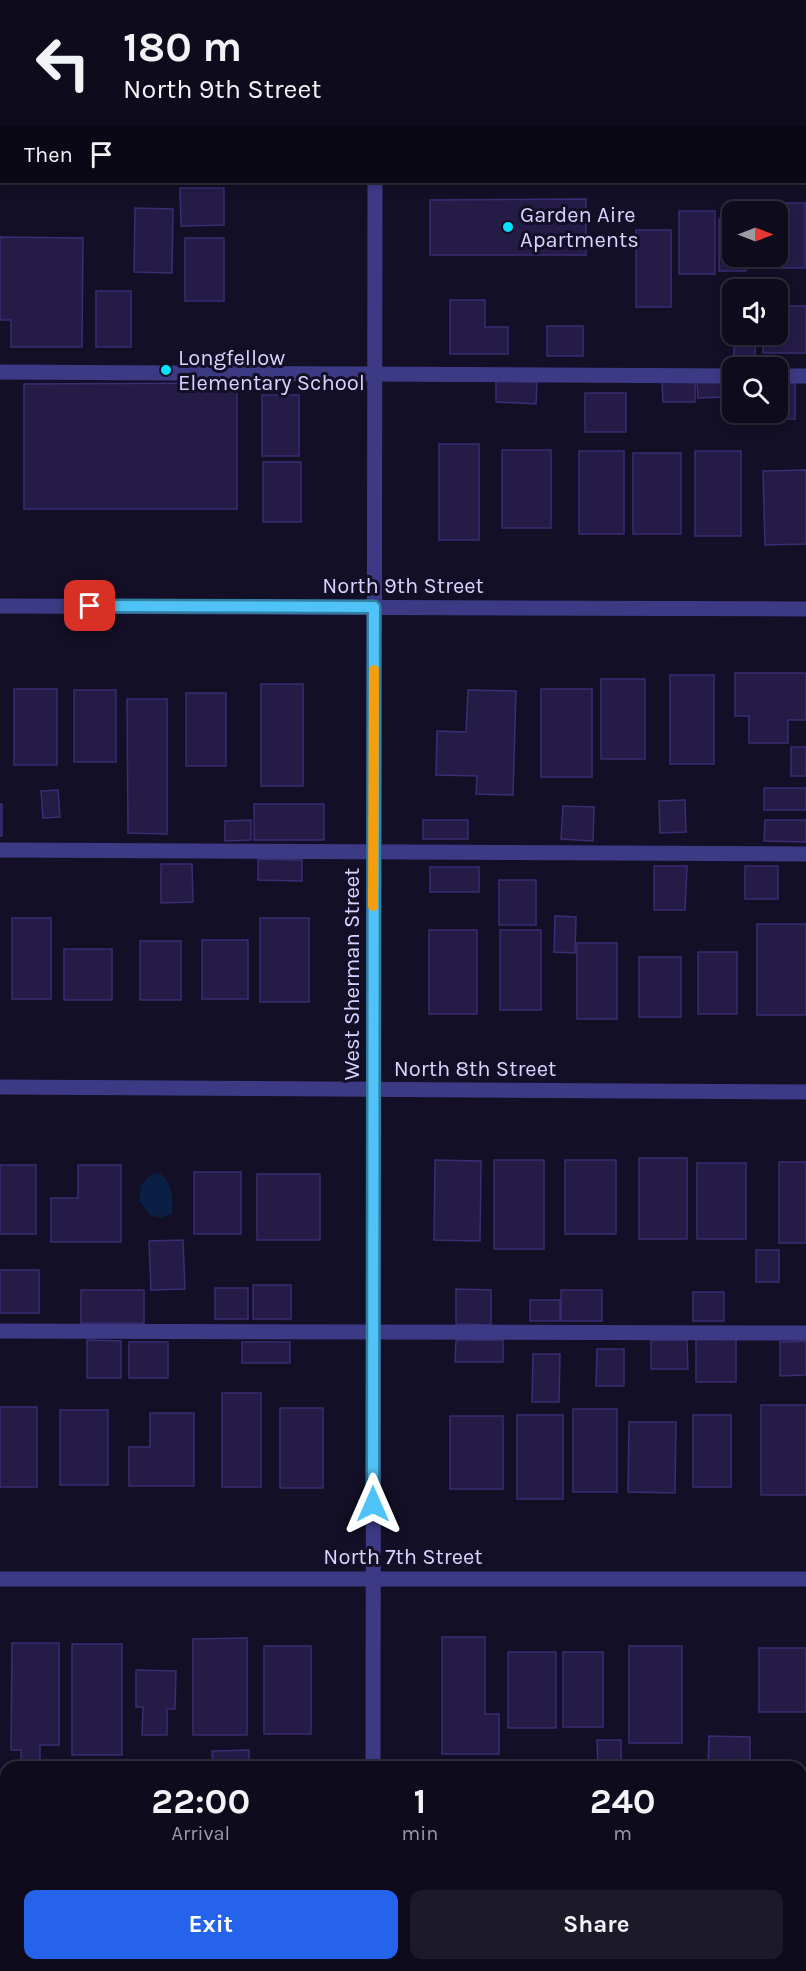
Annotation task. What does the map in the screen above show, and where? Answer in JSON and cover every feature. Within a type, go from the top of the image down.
[{"type":"street","name":"West Sherman Street","points":[[373,1761],[375,183]]},
{"type":"street","points":[[0,372],[722,376]]},
{"type":"street","points":[[788,376],[806,376]]},
{"type":"street","name":"North 9th Street","points":[[0,606],[806,609]]},
{"type":"street","points":[[0,850],[806,854]]},
{"type":"street","name":"North 8th Street","points":[[0,1087],[806,1092]]},
{"type":"street","points":[[0,1331],[806,1333]]},
{"type":"street","name":"North 7th Street","points":[[0,1579],[806,1579]]},
{"type":"water","points":[[160,1173],[170,1187],[172,1201],[172,1213],[162,1218],[151,1216],[139,1201],[141,1185],[150,1175]]},
{"type":"building","points":[[180,188],[224,188],[224,225],[181,226]]},
{"type":"building","name":"Garden Aire Apartments","points":[[586,199],[586,255],[430,255],[430,200]]},
{"type":"building","points":[[788,203],[805,203],[805,268],[765,268],[788,267]]},
{"type":"building","points":[[135,208],[173,209],[172,273],[134,272]]},
{"type":"building","points":[[679,211],[715,211],[715,274],[679,274]]},
{"type":"building","points":[[719,219],[722,219],[722,267],[746,267],[746,271],[719,271]]},
{"type":"building","points":[[636,230],[671,230],[671,307],[636,307]]},
{"type":"building","points":[[0,237],[83,238],[82,347],[11,347],[11,320],[0,320]]},
{"type":"building","points":[[185,238],[224,238],[224,301],[185,301]]},
{"type":"building","points":[[96,291],[131,291],[131,347],[96,347]]},
{"type":"building","points":[[450,300],[485,300],[485,327],[508,327],[508,354],[450,354]]},
{"type":"building","points":[[788,306],[806,306],[806,353],[763,353],[763,345],[788,345]]},
{"type":"building","points":[[547,326],[583,326],[583,356],[547,356]]},
{"type":"building","points":[[734,345],[755,345],[755,357],[734,357]]},
{"type":"building","points":[[695,380],[695,402],[663,402],[662,381]]},
{"type":"building","points":[[496,381],[537,382],[536,404],[496,402]]},
{"type":"building","points":[[788,381],[795,381],[795,419],[788,419]]},
{"type":"building","points":[[697,382],[722,382],[722,397],[698,398]]},
{"type":"building","points":[[237,383],[237,509],[24,509],[24,384]]},
{"type":"building","points":[[585,393],[626,393],[626,432],[585,432]]},
{"type":"building","points":[[262,395],[299,395],[299,456],[262,456]]},
{"type":"building","points":[[439,444],[479,444],[479,540],[439,540]]},
{"type":"building","points":[[502,450],[551,450],[551,528],[502,528]]},
{"type":"building","points":[[579,451],[624,451],[624,534],[579,534]]},
{"type":"building","points":[[695,451],[741,451],[741,536],[695,536]]},
{"type":"building","points":[[633,453],[681,453],[681,534],[633,534]]},
{"type":"building","points":[[263,462],[301,462],[301,522],[263,522]]},
{"type":"building","points":[[806,470],[806,544],[765,545],[763,471]]},
{"type":"building","points":[[735,673],[806,673],[806,720],[788,720],[788,743],[749,743],[749,716],[735,716]]},
{"type":"building","points":[[670,675],[714,675],[714,764],[670,764]]},
{"type":"building","points":[[601,679],[645,679],[645,759],[601,759]]},
{"type":"building","points":[[261,684],[303,684],[303,786],[261,786]]},
{"type":"building","points":[[14,689],[57,689],[57,765],[14,765]]},
{"type":"building","points":[[541,689],[592,689],[592,777],[541,777]]},
{"type":"building","points":[[74,690],[116,690],[116,762],[74,762]]},
{"type":"building","points":[[468,690],[516,691],[513,795],[476,794],[477,776],[436,775],[437,731],[466,732]]},
{"type":"building","points":[[186,693],[226,693],[226,766],[186,766]]},
{"type":"building","points":[[127,699],[167,699],[167,834],[128,833]]},
{"type":"building","points":[[791,747],[806,747],[806,776],[791,776]]},
{"type":"building","points":[[764,788],[806,788],[806,810],[764,810]]},
{"type":"building","points":[[58,790],[60,817],[43,818],[41,791]]},
{"type":"building","points":[[685,800],[686,832],[660,833],[659,801]]},
{"type":"building","points":[[0,804],[2,804],[2,836],[0,836]]},
{"type":"building","points":[[254,804],[324,804],[324,840],[254,840]]},
{"type":"building","points":[[563,806],[594,807],[593,841],[561,839]]},
{"type":"building","points":[[251,820],[251,840],[225,841],[225,821]]},
{"type":"building","points":[[423,820],[468,820],[468,839],[423,839]]},
{"type":"building","points":[[765,820],[806,820],[806,842],[764,841]]},
{"type":"building","points":[[258,859],[302,860],[302,881],[258,880]]},
{"type":"building","points":[[161,864],[192,864],[193,902],[161,903]]},
{"type":"building","points":[[654,866],[687,866],[685,910],[654,910]]},
{"type":"building","points":[[745,866],[778,866],[778,899],[745,899]]},
{"type":"building","points":[[430,867],[479,867],[479,892],[430,892]]},
{"type":"building","points":[[499,880],[536,880],[536,925],[499,925]]},
{"type":"building","points":[[555,916],[576,917],[575,953],[554,952]]},
{"type":"building","points":[[12,918],[51,918],[51,999],[12,999]]},
{"type":"building","points":[[260,918],[309,918],[309,1002],[260,1002]]},
{"type":"building","points":[[757,924],[806,924],[806,1015],[757,1015]]},
{"type":"building","points":[[429,930],[477,930],[477,1014],[429,1014]]},
{"type":"building","points":[[500,930],[541,930],[541,1010],[500,1010]]},
{"type":"building","points":[[202,940],[248,940],[248,999],[202,999]]},
{"type":"building","points":[[140,941],[181,941],[181,1000],[140,1000]]},
{"type":"building","points":[[577,943],[617,943],[617,1019],[577,1019]]},
{"type":"building","points":[[64,949],[112,949],[112,1000],[64,1000]]},
{"type":"building","points":[[698,952],[737,952],[737,1014],[698,1014]]},
{"type":"building","points":[[639,957],[681,957],[681,1017],[639,1017]]},
{"type":"building","points":[[639,1158],[687,1158],[687,1239],[639,1239]]},
{"type":"building","points":[[435,1160],[481,1161],[480,1241],[434,1240]]},
{"type":"building","points":[[494,1160],[544,1160],[544,1249],[494,1249]]},
{"type":"building","points":[[565,1160],[616,1160],[616,1234],[565,1234]]},
{"type":"building","points":[[779,1162],[806,1162],[806,1243],[779,1243]]},
{"type":"building","points":[[697,1163],[746,1163],[746,1239],[697,1239]]},
{"type":"building","points":[[0,1165],[36,1165],[36,1234],[0,1234]]},
{"type":"building","points":[[78,1165],[121,1165],[121,1242],[51,1242],[51,1198],[78,1198]]},
{"type":"building","points":[[194,1172],[241,1172],[241,1234],[194,1234]]},
{"type":"building","points":[[257,1174],[320,1174],[320,1240],[257,1240]]},
{"type":"building","points":[[183,1240],[185,1289],[151,1290],[149,1241]]},
{"type":"building","points":[[756,1250],[779,1250],[779,1282],[756,1282]]},
{"type":"building","points":[[0,1270],[39,1270],[39,1313],[0,1313]]},
{"type":"building","points":[[253,1285],[291,1285],[291,1319],[253,1319]]},
{"type":"building","points":[[215,1288],[248,1288],[248,1319],[215,1319]]},
{"type":"building","points":[[456,1289],[491,1290],[491,1325],[456,1324]]},
{"type":"building","points":[[81,1290],[144,1290],[144,1323],[81,1323]]},
{"type":"building","points":[[561,1290],[602,1290],[602,1321],[561,1321]]},
{"type":"building","points":[[693,1292],[724,1292],[724,1321],[693,1321]]},
{"type":"building","points":[[530,1300],[560,1300],[560,1321],[530,1321]]},
{"type":"building","points":[[696,1339],[736,1339],[736,1382],[696,1382]]},
{"type":"building","points":[[87,1340],[121,1341],[121,1378],[87,1378]]},
{"type":"building","points":[[456,1340],[503,1340],[503,1362],[455,1362]]},
{"type":"building","points":[[651,1340],[687,1340],[688,1369],[651,1369]]},
{"type":"building","points":[[806,1341],[806,1375],[780,1376],[780,1342]]},
{"type":"building","points":[[129,1342],[168,1342],[168,1378],[129,1378]]},
{"type":"building","points":[[242,1342],[290,1342],[290,1363],[242,1363]]},
{"type":"building","points":[[597,1349],[624,1349],[624,1386],[596,1386]]},
{"type":"building","points":[[533,1354],[560,1354],[559,1402],[532,1402]]},
{"type":"building","points":[[222,1393],[261,1393],[261,1487],[222,1487]]},
{"type":"building","points":[[761,1405],[806,1405],[806,1495],[761,1495]]},
{"type":"building","points":[[0,1407],[37,1407],[37,1487],[0,1487]]},
{"type":"building","points":[[280,1408],[323,1408],[323,1488],[280,1488]]},
{"type":"building","points":[[573,1409],[617,1409],[617,1492],[573,1492]]},
{"type":"building","points":[[60,1410],[108,1410],[108,1485],[60,1485]]},
{"type":"building","points":[[150,1413],[194,1413],[194,1486],[129,1486],[129,1447],[150,1447]]},
{"type":"building","points":[[517,1415],[563,1415],[563,1499],[517,1499]]},
{"type":"building","points":[[693,1415],[731,1415],[731,1487],[693,1487]]},
{"type":"building","points":[[450,1416],[503,1416],[503,1489],[450,1489]]},
{"type":"building","points":[[629,1422],[676,1422],[675,1493],[628,1492]]},
{"type":"building","points":[[442,1637],[485,1637],[485,1714],[499,1714],[499,1754],[442,1754]]},
{"type":"building","points":[[247,1638],[247,1735],[193,1735],[193,1639]]},
{"type":"building","points":[[12,1643],[59,1643],[59,1745],[40,1745],[40,1761],[21,1761],[21,1750],[11,1750]]},
{"type":"building","points":[[72,1644],[122,1644],[122,1755],[72,1755]]},
{"type":"building","points":[[264,1646],[311,1646],[311,1734],[264,1734]]},
{"type":"building","points":[[629,1646],[682,1646],[682,1743],[629,1743]]},
{"type":"building","points":[[759,1648],[806,1648],[806,1712],[759,1712]]},
{"type":"building","points":[[508,1652],[556,1652],[556,1728],[508,1728]]},
{"type":"building","points":[[563,1652],[603,1652],[603,1727],[563,1727]]},
{"type":"building","points":[[136,1670],[176,1671],[175,1709],[167,1709],[167,1735],[142,1735],[143,1707],[136,1707]]},
{"type":"building","points":[[709,1736],[750,1737],[750,1761],[708,1761]]},
{"type":"building","points":[[597,1740],[621,1740],[621,1761],[598,1761]]},
{"type":"building","points":[[249,1750],[249,1761],[213,1761],[212,1751]]},
{"type":"building","points":[[657,1760],[693,1760],[693,1761]]},
{"type":"slow traffic","points":[[373,906],[374,670]]},
{"type":"place","name":"Garden Aire Apartments","points":[[508,227]]},
{"type":"place","name":"Longfellow Elementary School","points":[[166,370]]},
{"type":"route","points":[[90,606],[374,607],[373,1504]]}]
